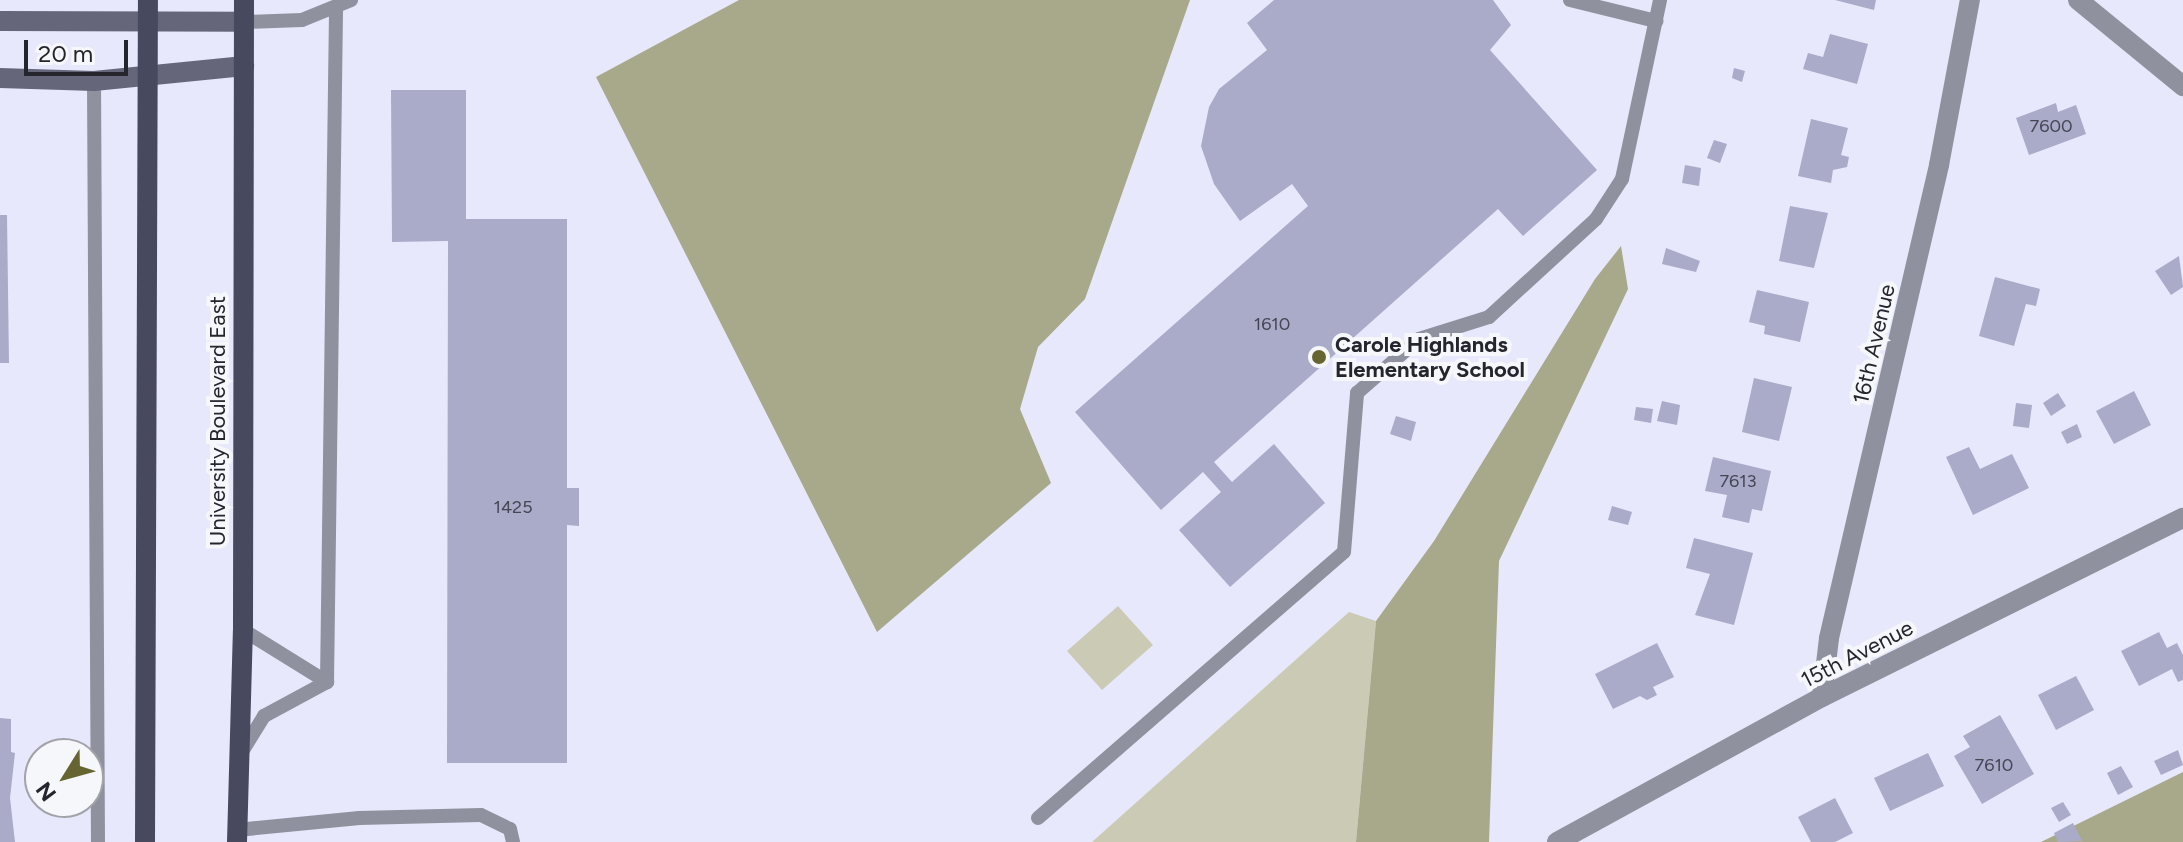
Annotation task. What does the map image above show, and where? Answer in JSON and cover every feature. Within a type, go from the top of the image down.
[{"type":"main road","points":[[145,842],[148,0]]},
{"type":"main road","name":"University Boulevard East","points":[[237,836],[243,630],[244,0]]},
{"type":"street","name":"16th Avenue","points":[[1822,697],[1829,638],[1939,165],[1970,0]]},
{"type":"street","points":[[2078,0],[2183,86]]},
{"type":"street","points":[[0,21],[244,22]]},
{"type":"street","points":[[0,78],[94,81],[146,73],[244,66]]},
{"type":"street","name":"15th Avenue","points":[[1557,842],[1822,697],[2183,518]]},
{"type":"lane","points":[[244,22],[302,20],[351,0]]},
{"type":"lane","points":[[1570,0],[1656,21]]},
{"type":"lane","points":[[1038,818],[1344,552],[1357,393],[1419,339],[1489,317],[1596,219],[1622,179],[1660,0]]},
{"type":"lane","points":[[327,682],[336,8]]},
{"type":"lane","points":[[94,81],[98,842]]},
{"type":"lane","points":[[243,630],[327,682]]},
{"type":"lane","points":[[238,759],[264,716],[327,682]]},
{"type":"lane","points":[[237,836],[359,818],[481,815],[510,829],[513,842]]},
{"type":"green space","points":[[739,0],[1190,0],[1085,299],[1038,347],[1020,409],[1051,483],[877,632],[596,77]]},
{"type":"green space","points":[[1621,246],[1628,289],[1499,561],[1489,842],[1356,842],[1376,621],[1434,541],[1595,279]]},
{"type":"green space","points":[[1118,606],[1153,645],[1102,690],[1067,651]]},
{"type":"green space","points":[[1349,612],[1376,621],[1356,842],[1092,842]]},
{"type":"green space","points":[[2183,772],[2183,842],[2041,842]]},
{"type":"building","points":[[1274,0],[1493,0],[1511,25],[1490,50],[1597,170],[1523,236],[1498,209],[1214,462],[1232,482],[1274,444],[1325,503],[1230,587],[1179,530],[1221,492],[1203,472],[1161,510],[1075,412],[1308,206],[1292,184],[1240,221],[1214,184],[1201,146],[1209,107],[1219,89],[1267,50],[1247,23]]},
{"type":"building","points":[[1835,0],[1876,0],[1874,10]]},
{"type":"building","points":[[1830,34],[1868,44],[1857,84],[1803,69],[1808,53],[1823,57]]},
{"type":"building","points":[[1734,68],[1745,71],[1742,82],[1732,78]]},
{"type":"building","points":[[391,90],[466,90],[466,219],[567,219],[567,488],[579,488],[579,526],[567,525],[567,763],[447,763],[448,241],[392,242]]},
{"type":"building","points":[[2056,103],[2058,112],[2076,105],[2086,134],[2029,155],[2016,118]]},
{"type":"building","points":[[1811,119],[1848,128],[1841,155],[1849,157],[1847,167],[1833,170],[1831,183],[1798,176]]},
{"type":"building","points":[[1714,140],[1727,144],[1720,163],[1707,158]]},
{"type":"building","points":[[1685,165],[1701,168],[1699,186],[1682,183]]},
{"type":"building","points":[[1790,206],[1828,213],[1814,268],[1779,261]]},
{"type":"building","points":[[0,215],[7,215],[9,363],[0,363]]},
{"type":"building","points":[[1666,248],[1700,261],[1696,272],[1662,264]]},
{"type":"building","points":[[2179,256],[2183,287],[2171,295],[2155,271]]},
{"type":"building","points":[[1995,277],[2040,289],[2036,306],[2026,304],[2014,346],[1979,336]]},
{"type":"building","points":[[1757,290],[1809,302],[1800,342],[1764,334],[1765,326],[1749,322]]},
{"type":"building","points":[[1754,378],[1792,387],[1779,441],[1742,432]]},
{"type":"building","points":[[2134,391],[2151,425],[2114,444],[2096,411]]},
{"type":"building","points":[[2058,393],[2066,406],[2051,416],[2043,403]]},
{"type":"building","points":[[1662,401],[1680,405],[1677,425],[1657,421]]},
{"type":"building","points":[[2016,403],[2032,405],[2029,428],[2013,426]]},
{"type":"building","points":[[1636,407],[1653,409],[1651,423],[1634,420]]},
{"type":"building","points":[[1396,416],[1416,422],[1411,441],[1390,434]]},
{"type":"building","points":[[2077,424],[2082,437],[2067,444],[2061,432]]},
{"type":"building","points":[[1969,447],[1980,469],[2012,454],[2029,488],[1973,515],[1946,457]]},
{"type":"building","points":[[1713,457],[1771,471],[1762,511],[1752,509],[1749,523],[1722,517],[1727,495],[1705,491]]},
{"type":"building","points":[[1612,506],[1632,512],[1628,525],[1608,520]]},
{"type":"building","points":[[1694,538],[1753,553],[1734,625],[1695,615],[1710,574],[1686,568]]},
{"type":"building","points":[[2159,632],[2167,648],[2177,643],[2183,655],[2183,680],[2178,682],[2172,669],[2139,686],[2121,651]]},
{"type":"building","points":[[1657,643],[1674,677],[1653,687],[1657,695],[1647,700],[1640,696],[1613,709],[1595,674]]},
{"type":"building","points":[[2076,676],[2094,710],[2056,730],[2038,695]]},
{"type":"building","points":[[2000,715],[2034,774],[1982,804],[1954,756],[1970,747],[1963,736]]},
{"type":"building","points":[[0,718],[11,719],[11,752],[15,753],[10,798],[15,842],[0,842]]},
{"type":"building","points":[[2178,750],[2183,765],[2161,775],[2154,761]]},
{"type":"building","points":[[1928,753],[1944,786],[1890,811],[1874,778]]},
{"type":"building","points":[[2121,766],[2133,787],[2118,795],[2107,773]]},
{"type":"building","points":[[1835,798],[1853,833],[1835,842],[1811,842],[1798,817]]},
{"type":"building","points":[[2063,802],[2071,815],[2059,822],[2051,808]]},
{"type":"building","points":[[2073,823],[2082,841],[2058,842],[2054,833]]},
{"type":"place","name":"Carole Highlands Elementary School","points":[[1319,357]]}]
